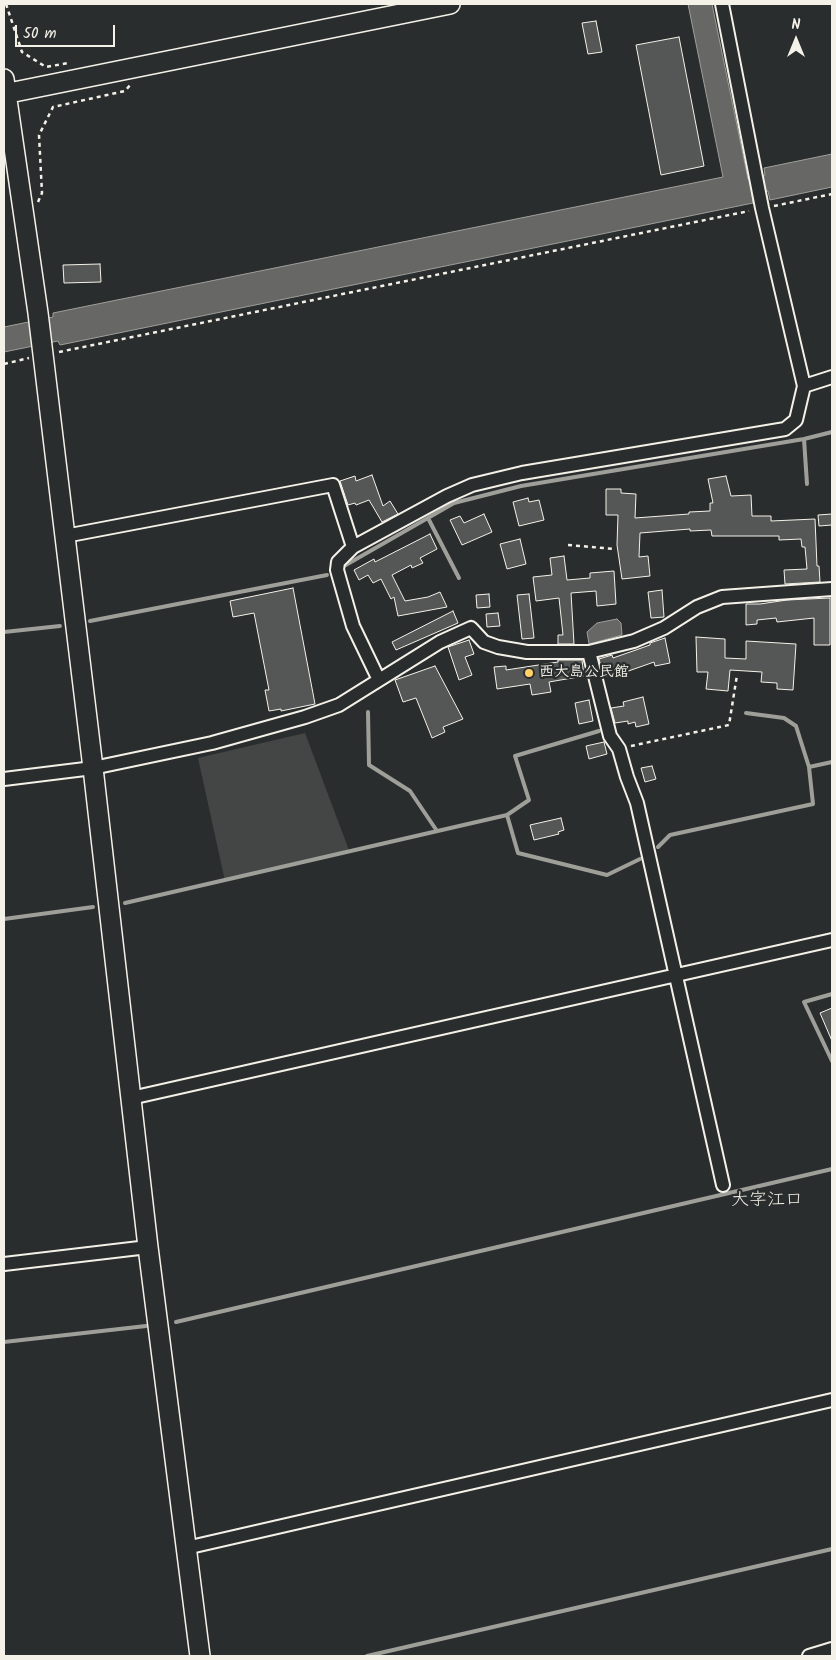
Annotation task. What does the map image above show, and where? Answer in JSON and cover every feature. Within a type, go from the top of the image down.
[{"type":"street","points":[[200,1656],[148,1247],[94,768],[38,313],[5,89],[450,4]]},
{"type":"street","points":[[378,680],[353,626],[337,570],[338,562],[353,548],[447,496],[472,485],[522,473],[785,429],[796,420],[804,386],[762,208],[722,4]]},
{"type":"street","points":[[804,386],[832,377]]},
{"type":"street","points":[[65,536],[334,485],[353,548]]},
{"type":"street","points":[[4,779],[94,768],[212,743],[305,717],[338,705],[440,642],[471,628],[484,642],[498,647],[527,652],[589,652],[634,641],[657,631],[698,607],[722,597],[832,589]]},
{"type":"street","points":[[589,652],[610,736],[619,749],[637,803],[723,1185]]},
{"type":"street","points":[[131,1098],[832,940]]},
{"type":"street","points":[[4,1264],[148,1247]]},
{"type":"street","points":[[186,1548],[832,1400]]},
{"type":"street","points":[[809,1656],[832,1649]]},
{"type":"path","points":[[4,364],[832,194]]},
{"type":"path","points":[[568,545],[615,549]]},
{"type":"path","points":[[619,749],[729,725],[737,675]]},
{"type":"shaded area","points":[[688,4],[712,4],[748,179],[765,175],[764,168],[832,154],[832,187],[770,200],[768,191],[752,194],[753,203],[60,345],[58,341],[4,352],[4,327],[53,317],[53,313],[723,177]]},
{"type":"shaded area","points":[[617,619],[621,623],[622,635],[589,644],[587,632],[597,623]]},
{"type":"shaded area","points":[[305,733],[350,853],[225,881],[198,758]]},
{"type":"building","points":[[596,21],[602,52],[588,54],[582,23]]},
{"type":"building","points":[[679,37],[704,166],[661,175],[636,45]]},
{"type":"building","points":[[100,264],[101,282],[64,283],[63,265]]},
{"type":"building","points":[[372,475],[383,506],[390,501],[398,514],[382,522],[369,500],[356,505],[355,503],[348,505],[340,481],[355,476],[356,481]]},
{"type":"building","points":[[726,476],[731,496],[751,495],[752,516],[771,516],[771,521],[815,519],[817,566],[819,566],[820,582],[785,584],[784,570],[807,569],[805,547],[802,547],[801,539],[779,540],[779,536],[712,536],[711,530],[690,531],[690,529],[640,533],[639,557],[648,556],[650,576],[622,579],[617,545],[618,515],[606,515],[606,489],[621,489],[621,493],[636,494],[635,518],[689,514],[689,512],[710,511],[710,503],[713,503],[708,479]]},
{"type":"building","points":[[528,498],[529,502],[539,500],[544,520],[519,526],[513,502]]},
{"type":"building","points":[[484,514],[492,532],[462,545],[450,520],[460,516],[464,523]]},
{"type":"building","points":[[832,514],[832,525],[819,526],[818,515]]},
{"type":"building","points":[[430,534],[437,549],[420,558],[423,563],[412,568],[411,565],[392,575],[405,601],[428,597],[440,592],[447,607],[398,616],[394,597],[391,599],[381,579],[373,583],[368,575],[359,580],[354,570],[374,559],[375,562]]},
{"type":"building","points":[[520,539],[526,564],[507,569],[500,544]]},
{"type":"building","points":[[564,556],[567,580],[590,578],[590,573],[614,571],[616,604],[597,606],[596,591],[571,593],[574,644],[558,644],[558,635],[563,635],[559,598],[536,601],[533,577],[552,575],[550,558]]},
{"type":"building","points":[[293,588],[315,704],[281,711],[281,709],[269,711],[265,690],[269,690],[254,613],[233,617],[230,601]]},
{"type":"building","points":[[662,590],[664,617],[651,618],[648,592]]},
{"type":"building","points":[[489,594],[490,607],[477,608],[476,595]]},
{"type":"building","points":[[529,594],[534,638],[522,639],[517,595]]},
{"type":"building","points":[[830,598],[830,645],[814,645],[814,618],[777,622],[776,618],[757,620],[757,624],[746,625],[746,604]]},
{"type":"building","points":[[453,611],[458,623],[396,650],[392,642]]},
{"type":"building","points":[[498,613],[500,626],[487,627],[486,614]]},
{"type":"building","points":[[696,637],[725,639],[725,658],[746,659],[746,641],[796,644],[793,690],[777,689],[777,683],[761,682],[762,672],[730,670],[728,691],[706,689],[708,672],[697,672]]},
{"type":"building","points":[[665,638],[670,663],[655,666],[654,662],[620,674],[604,677],[599,659],[612,655],[613,658]]},
{"type":"building","points":[[469,640],[474,654],[465,657],[472,675],[459,680],[448,647]]},
{"type":"building","points":[[558,660],[582,660],[584,676],[549,682],[551,692],[532,695],[530,684],[497,689],[494,667],[506,666],[506,670],[558,662]]},
{"type":"building","points":[[435,666],[463,719],[443,727],[445,732],[432,738],[416,698],[403,702],[395,680]]},
{"type":"building","points":[[643,697],[649,724],[636,727],[635,722],[628,724],[628,721],[615,723],[611,708],[624,706],[623,702]]},
{"type":"building","points":[[589,700],[593,721],[579,724],[575,703]]},
{"type":"building","points":[[604,742],[607,754],[589,759],[586,746]]},
{"type":"building","points":[[652,766],[656,779],[645,782],[641,768]]},
{"type":"building","points":[[561,818],[564,830],[558,832],[559,834],[534,840],[530,825]]},
{"type":"building","points":[[832,1008],[832,1041],[820,1013]]},
{"type":"waterway","points":[[344,566],[454,503],[521,486],[804,439],[832,432]]},
{"type":"waterway","points":[[804,439],[807,484]]},
{"type":"waterway","points":[[428,518],[459,578]]},
{"type":"waterway","points":[[90,621],[327,575]]},
{"type":"waterway","points":[[4,632],[60,626]]},
{"type":"waterway","points":[[368,712],[369,765],[410,791],[437,831]]},
{"type":"waterway","points":[[746,713],[784,718],[796,726],[809,767],[832,762]]},
{"type":"waterway","points":[[507,815],[529,800],[515,756],[599,731]]},
{"type":"waterway","points":[[658,847],[670,835],[813,804],[809,767]]},
{"type":"waterway","points":[[125,903],[507,815],[518,853],[607,875],[640,859]]},
{"type":"waterway","points":[[4,919],[93,907]]},
{"type":"waterway","points":[[832,994],[804,1002],[832,1061]]},
{"type":"waterway","points":[[176,1322],[832,1169]]},
{"type":"waterway","points":[[4,1342],[146,1326]]},
{"type":"waterway","points":[[367,1656],[832,1549]]},
{"type":"place","name":"西大島公民館","points":[[529,673]]},
{"type":"district","name":"大字江口","points":[[767,1202]]}]
